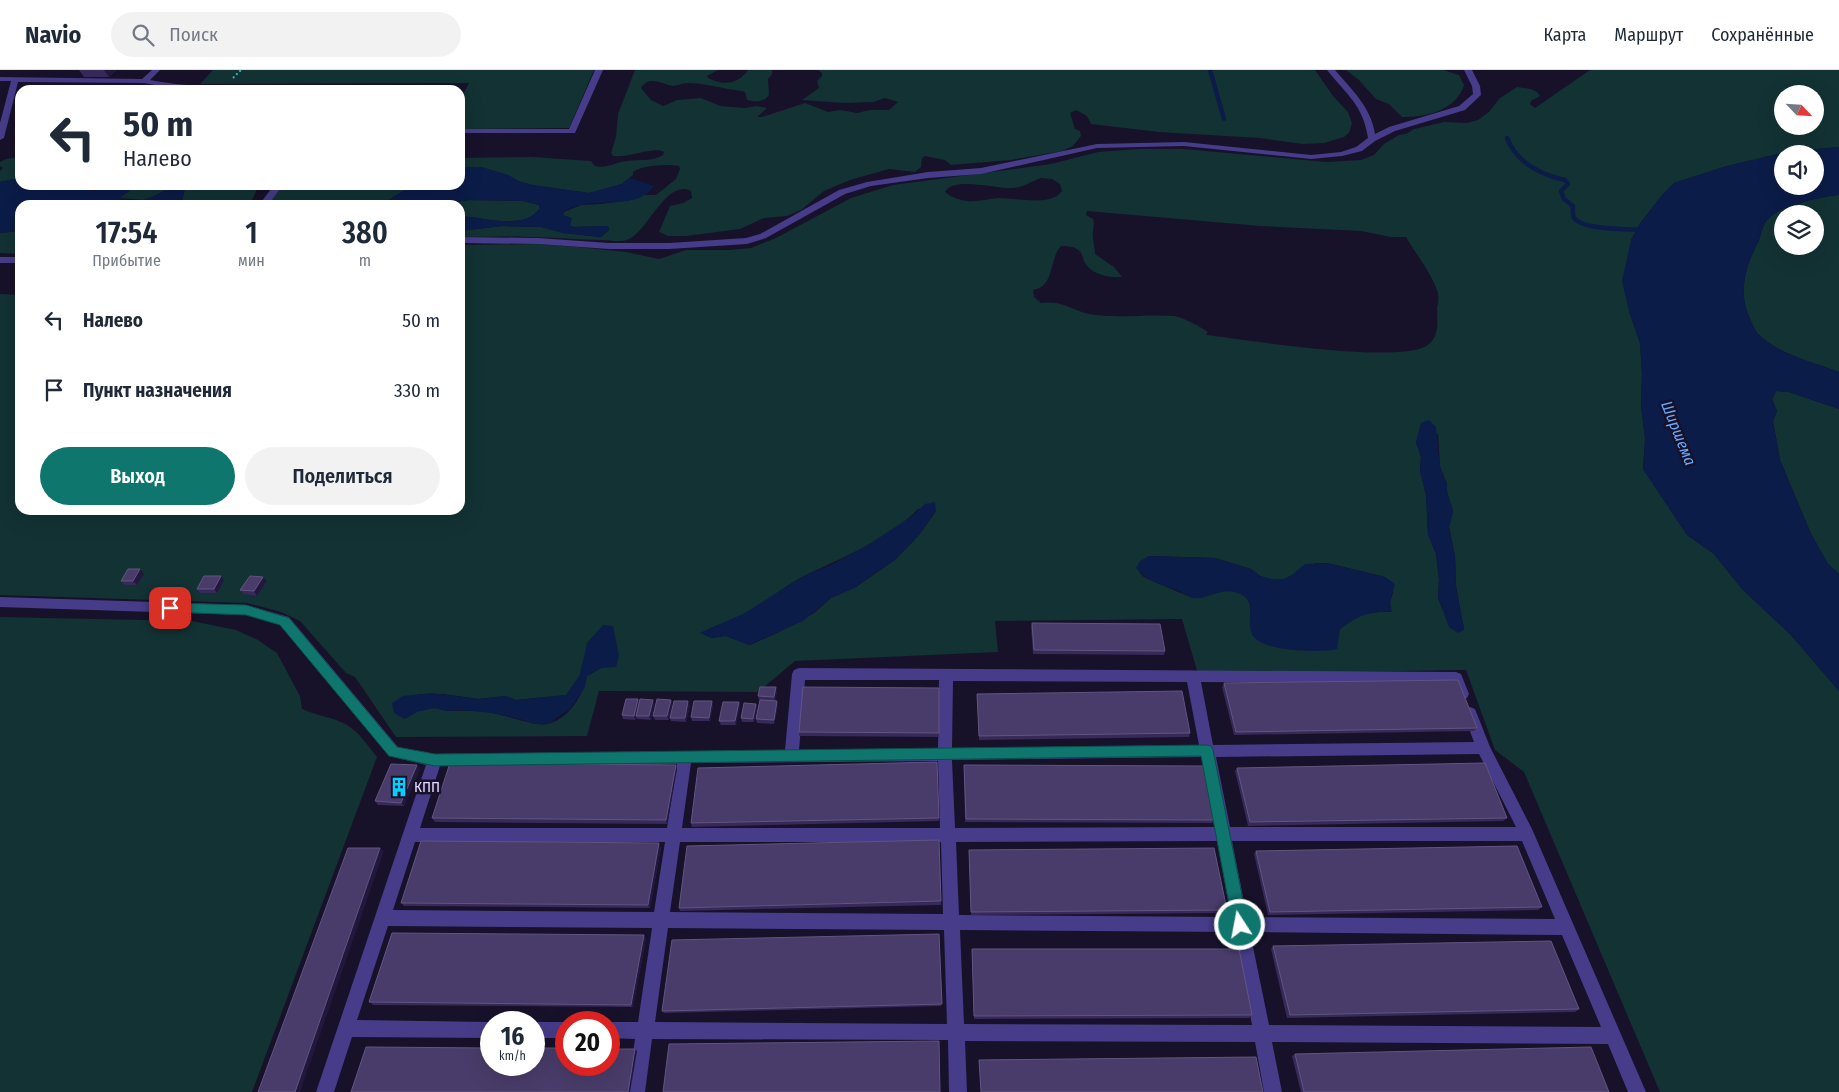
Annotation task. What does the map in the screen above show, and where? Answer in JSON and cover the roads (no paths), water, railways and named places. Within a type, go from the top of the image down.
[{"type":"lane","points":[[144,81],[156,70]]},
{"type":"lane","points":[[465,131],[572,131],[599,70]]},
{"type":"lane","points":[[1331,70],[1361,105],[1369,120],[1372,139]]},
{"type":"lane","points":[[465,240],[538,241],[609,246],[669,246],[747,240],[763,236],[842,192],[870,184],[920,176],[980,171],[1097,146],[1184,144],[1322,156],[1350,152],[1359,149],[1372,139],[1413,122],[1447,114],[1467,105],[1477,95],[1476,86],[1468,70]]},
{"type":"lane","points":[[0,79],[144,81],[165,85]]},
{"type":"lane","points":[[0,138],[15,80]]},
{"type":"lane","points":[[107,85],[112,81]]},
{"type":"lane","points":[[0,260],[15,260]]},
{"type":"lane","points":[[0,602],[246,610],[284,621],[394,752],[435,760],[1483,748]]},
{"type":"lane","points":[[791,756],[799,674],[1456,678],[1483,748],[1527,834],[1565,927],[1637,1092]]},
{"type":"lane","points":[[946,675],[945,754],[958,1092]]},
{"type":"lane","points":[[1193,676],[1273,1092]]},
{"type":"lane","points":[[636,1092],[685,757]]},
{"type":"lane","points":[[325,1092],[435,760]]},
{"type":"lane","points":[[410,835],[1527,834]]},
{"type":"lane","points":[[383,918],[1565,927]]},
{"type":"lane","points":[[346,1028],[480,1030]]},
{"type":"lane","points":[[620,1030],[1613,1036]]},
{"type":"water","name":"Ширшема","points":[[1839,147],[1839,195],[1794,205],[1774,205],[1774,214],[1763,226],[1750,259],[1745,279],[1744,299],[1754,328],[1765,340],[1796,357],[1839,372],[1839,409],[1789,392],[1776,391],[1772,400],[1777,411],[1773,421],[1780,460],[1811,534],[1828,564],[1839,574],[1839,691],[1791,635],[1742,589],[1714,554],[1687,535],[1643,469],[1645,439],[1641,406],[1642,373],[1640,343],[1629,311],[1622,281],[1631,240],[1641,222],[1674,183],[1727,166],[1774,155],[1774,195],[1824,195],[1824,148]]},
{"type":"water","points":[[465,167],[481,167],[532,185],[589,193],[622,184],[630,178],[654,186],[646,194],[636,199],[585,204],[564,212],[563,215],[572,218],[570,226],[608,226],[609,230],[601,237],[564,233],[541,227],[503,226],[465,230],[465,217],[514,221],[533,215],[540,208],[539,205],[523,201],[389,200],[405,190],[465,190]]},
{"type":"water","points":[[15,179],[15,190],[130,190],[120,198],[129,200],[15,200],[15,232],[0,233],[0,182]]},
{"type":"water","points":[[167,190],[185,190],[182,200],[141,200]]},
{"type":"water","points":[[1429,420],[1436,427],[1440,466],[1447,484],[1447,492],[1453,511],[1449,527],[1455,556],[1456,586],[1464,630],[1458,633],[1449,627],[1438,598],[1439,580],[1436,554],[1428,534],[1426,495],[1420,471],[1421,457],[1416,442],[1421,423]]},
{"type":"water","points":[[935,502],[936,511],[919,535],[896,559],[856,587],[831,598],[803,621],[749,645],[726,636],[712,638],[700,633],[745,613],[802,577],[833,564],[871,543],[912,516],[925,504]]},
{"type":"water","points":[[1149,556],[1215,558],[1251,569],[1260,576],[1271,579],[1284,579],[1305,564],[1327,563],[1385,577],[1395,584],[1390,602],[1392,612],[1370,613],[1347,624],[1340,629],[1337,649],[1306,651],[1280,648],[1259,641],[1253,636],[1250,630],[1250,605],[1242,595],[1229,591],[1198,598],[1189,597],[1179,591],[1156,583],[1136,568],[1140,561]]},
{"type":"water","points":[[603,625],[613,626],[619,656],[616,667],[601,668],[587,676],[585,687],[570,709],[548,724],[533,724],[492,713],[463,710],[448,711],[435,708],[419,711],[405,719],[394,713],[392,703],[403,696],[431,693],[479,699],[505,696],[516,700],[566,695],[580,675],[587,643]]},
{"type":"waterway","points":[[1210,70],[1224,119]]},
{"type":"waterway","points":[[1507,138],[1516,154],[1523,161],[1538,171],[1565,180],[1568,184],[1561,191],[1564,199],[1573,206],[1573,217],[1579,222],[1596,227],[1643,230]]},
{"type":"place","name":"КПП","points":[[399,787]]}]
